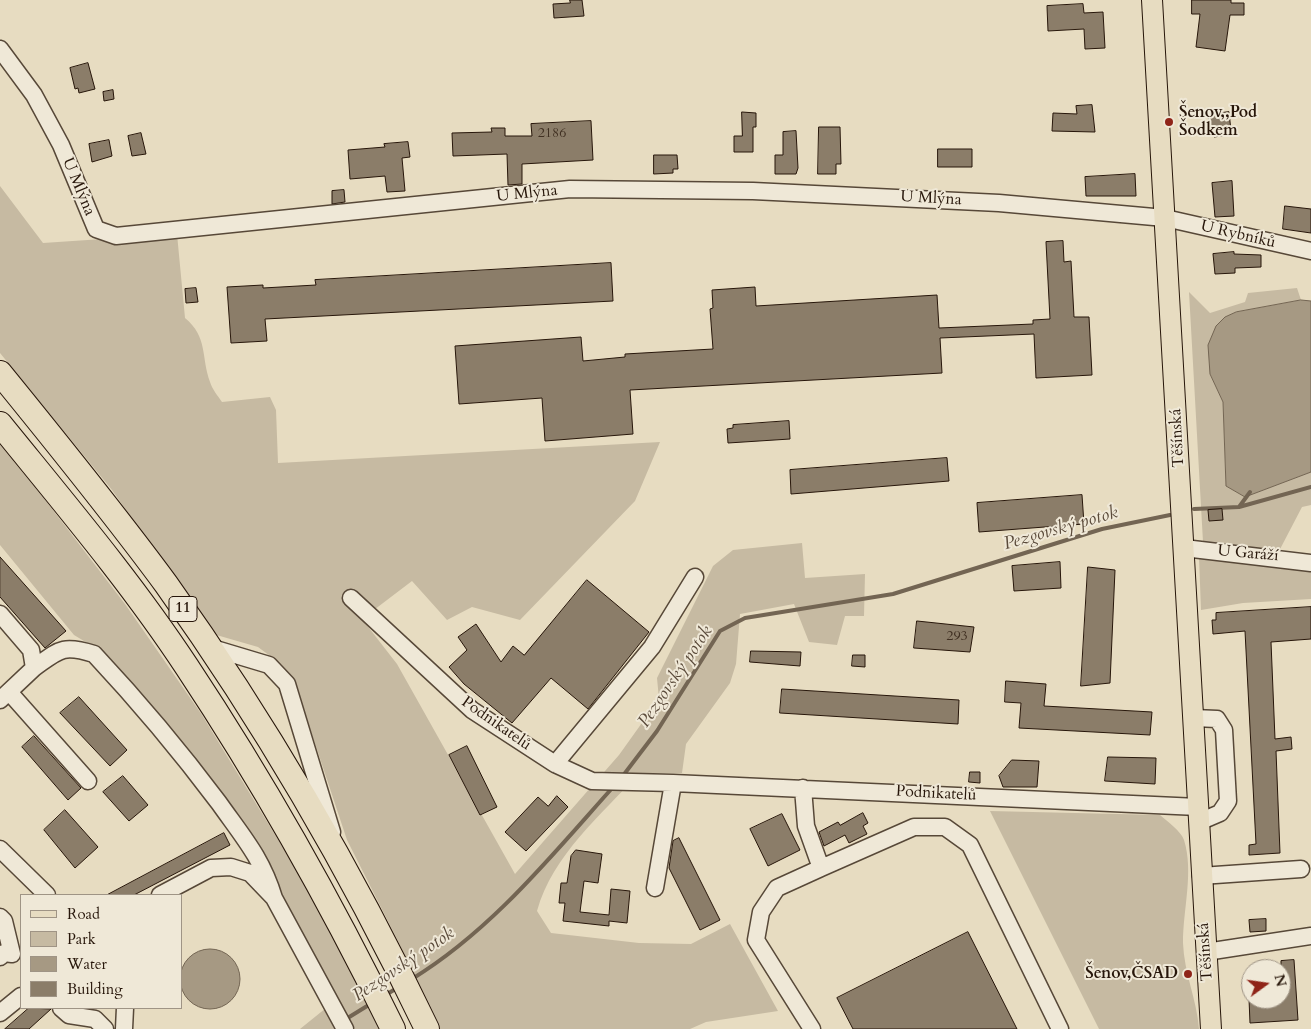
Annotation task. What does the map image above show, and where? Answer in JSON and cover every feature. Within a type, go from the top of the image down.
[{"type":"highway","name":"11","points":[[0,373],[120,523],[209,647],[268,736],[342,863],[427,1029]]},
{"type":"highway","name":"11","points":[[0,424],[94,541],[187,666],[274,806],[317,882],[393,1029]]},
{"type":"main road","name":"Těšínská","points":[[1152,0],[1211,1029]]},
{"type":"street","name":"U Mlýna","points":[[0,49],[34,95],[61,145],[96,229],[116,236],[570,189],[753,191],[999,202],[1165,218]]},
{"type":"street","name":"U Rybníků","points":[[1165,218],[1311,251]]},
{"type":"street","name":"U Garáží","points":[[1184,548],[1311,562]]},
{"type":"street","points":[[556,764],[652,647],[695,577]]},
{"type":"street","name":"Podnikatelů","points":[[351,598],[472,710],[556,764],[592,781],[803,788],[1198,815]]},
{"type":"street","points":[[0,614],[31,650],[34,668]]},
{"type":"street","points":[[209,647],[269,664],[287,684],[342,863]]},
{"type":"street","points":[[88,782],[5,697],[34,668],[60,649],[78,648],[94,654],[193,768],[266,872],[274,898],[345,1029]]},
{"type":"street","points":[[1194,718],[1217,720],[1224,730],[1228,801],[1220,814],[1198,815]]},
{"type":"street","points":[[655,888],[673,783]]},
{"type":"street","points":[[803,788],[806,826],[821,868]]},
{"type":"street","points":[[812,1029],[756,940],[760,912],[777,888],[914,827],[945,827],[970,845],[1060,1029]]},
{"type":"street","points":[[0,849],[45,894]]},
{"type":"street","points":[[162,894],[211,868],[222,867],[237,868],[250,873],[274,898]]},
{"type":"street","points":[[1201,876],[1301,869]]},
{"type":"street","points":[[0,917],[4,921],[11,958]]},
{"type":"street","points":[[1206,952],[1311,936]]},
{"type":"street","points":[[0,1013],[20,997]]},
{"type":"street","points":[[62,1009],[69,1015],[95,1019],[105,1029]]},
{"type":"street","points":[[124,1029],[125,1009]]},
{"type":"green space","points":[[0,186],[43,243],[177,234],[185,318],[192,325],[201,340],[211,385],[222,402],[270,397],[276,410],[278,463],[660,442],[635,501],[520,620],[472,607],[447,620],[412,581],[362,619],[397,664],[515,874],[619,755],[659,699],[657,678],[713,566],[733,550],[802,543],[805,578],[865,574],[864,616],[845,616],[837,645],[809,642],[794,604],[740,614],[736,664],[730,683],[686,744],[682,773],[639,773],[566,854],[544,890],[537,911],[551,933],[639,943],[691,944],[730,924],[778,1011],[706,1022],[690,1029],[440,1029],[347,840],[295,683],[281,664],[258,647],[213,634],[112,490],[0,353]]},
{"type":"green space","points":[[1297,288],[1301,300],[1236,312],[1225,317],[1210,374],[1223,402],[1226,486],[1245,497],[1311,472],[1311,505],[1302,507],[1278,553],[1203,542],[1189,292],[1210,313],[1245,302],[1248,293]]},
{"type":"green space","points":[[0,441],[125,604],[202,715],[313,897],[379,1029],[355,1029],[257,848],[99,650],[74,635],[0,545]]},
{"type":"green space","points":[[1199,557],[1311,571],[1311,599],[1243,603],[1201,610]]},
{"type":"green space","points":[[990,811],[1160,815],[1177,830],[1184,840],[1187,852],[1188,878],[1183,943],[1199,1029],[1099,1029]]},
{"type":"green space","points":[[326,1008],[338,1029],[300,1029]]},
{"type":"water","points":[[1301,300],[1311,301],[1311,472],[1245,497],[1226,486],[1223,402],[1210,374],[1208,345],[1216,326],[1225,317],[1236,312]]},
{"type":"water","points":[[204,949],[216,949],[227,954],[235,962],[240,973],[240,985],[235,996],[227,1004],[216,1009],[198,1007],[182,991],[182,967],[193,954]]},
{"type":"building","points":[[570,0],[582,0],[584,16],[554,18],[553,4],[570,3]]},
{"type":"building","points":[[1192,0],[1231,0],[1231,3],[1244,3],[1244,15],[1230,15],[1225,51],[1196,47],[1200,14],[1192,14]]},
{"type":"building","points":[[1083,4],[1084,13],[1103,12],[1105,48],[1085,49],[1084,29],[1048,31],[1047,6]]},
{"type":"building","points":[[88,63],[95,89],[79,93],[78,88],[75,89],[70,68]]},
{"type":"building","points":[[113,90],[114,99],[104,101],[103,92]]},
{"type":"building","points":[[1092,105],[1095,132],[1052,131],[1053,113],[1077,114],[1076,106]]},
{"type":"building","points":[[742,112],[756,113],[756,127],[753,127],[753,152],[734,152],[734,136],[742,136]]},
{"type":"building","points":[[1229,112],[1231,131],[1228,131],[1228,135],[1214,137],[1213,133],[1210,134],[1208,115]]},
{"type":"building","points":[[591,121],[593,160],[522,164],[522,184],[508,185],[507,154],[453,156],[452,133],[492,132],[491,128],[505,128],[505,136],[532,136],[531,124]]},
{"type":"building","points":[[819,127],[840,127],[841,164],[836,164],[836,174],[818,174]]},
{"type":"building","points":[[796,131],[798,168],[796,174],[775,174],[775,155],[783,155],[783,132]]},
{"type":"building","points":[[141,133],[146,154],[132,156],[128,136]]},
{"type":"building","points":[[109,140],[112,156],[92,162],[89,144]]},
{"type":"building","points":[[408,142],[410,157],[402,158],[405,191],[387,192],[385,176],[350,179],[348,150],[385,147],[384,144]]},
{"type":"building","points":[[938,149],[972,149],[972,167],[938,167]]},
{"type":"building","points":[[654,155],[677,155],[678,169],[673,169],[673,173],[654,174]]},
{"type":"building","points":[[1135,174],[1136,196],[1086,196],[1085,177]]},
{"type":"building","points":[[1232,181],[1234,216],[1215,217],[1212,183]]},
{"type":"building","points":[[344,190],[345,202],[332,204],[332,191]]},
{"type":"building","points":[[1285,206],[1311,209],[1311,233],[1283,229]]},
{"type":"building","points":[[1063,241],[1064,262],[1071,261],[1074,317],[1089,317],[1092,375],[1036,378],[1034,334],[940,338],[942,373],[630,390],[633,434],[545,441],[542,398],[459,404],[455,346],[581,337],[583,361],[625,357],[625,354],[713,349],[710,309],[713,308],[712,290],[755,287],[756,306],[937,295],[939,328],[1033,324],[1033,320],[1050,319],[1046,242]]},
{"type":"building","points":[[1234,252],[1234,254],[1261,255],[1261,267],[1235,268],[1235,273],[1215,274],[1213,254]]},
{"type":"building","points":[[611,263],[613,301],[265,319],[267,341],[231,343],[227,287],[263,285],[263,288],[316,285],[315,280]]},
{"type":"building","points":[[196,288],[198,302],[186,303],[185,289]]},
{"type":"building","points":[[789,421],[790,439],[728,443],[727,429],[733,428],[733,425]]},
{"type":"building","points":[[947,458],[949,481],[791,494],[790,470]]},
{"type":"building","points":[[1082,495],[1084,524],[979,532],[977,503]]},
{"type":"building","points":[[1222,509],[1223,520],[1209,521],[1208,510]]},
{"type":"building","points":[[0,557],[66,631],[45,648],[0,597]]},
{"type":"building","points":[[1060,562],[1061,588],[1014,591],[1012,566]]},
{"type":"building","points":[[1088,567],[1115,570],[1110,683],[1081,686]]},
{"type":"building","points":[[587,580],[649,632],[588,709],[551,678],[512,723],[464,684],[449,667],[467,650],[458,637],[476,624],[501,662],[513,646],[524,655]]},
{"type":"building","points":[[1311,607],[1311,639],[1271,642],[1275,739],[1291,737],[1292,749],[1276,751],[1280,853],[1249,855],[1249,845],[1256,844],[1245,631],[1213,634],[1212,620],[1216,620],[1216,613]]},
{"type":"building","points":[[917,621],[974,627],[970,652],[914,648]]},
{"type":"building","points":[[751,651],[801,652],[800,666],[750,662]]},
{"type":"building","points":[[853,655],[865,655],[865,667],[852,666]]},
{"type":"building","points":[[1006,681],[1046,684],[1044,706],[1152,712],[1150,735],[1019,728],[1021,703],[1005,702]]},
{"type":"building","points":[[782,689],[959,700],[958,724],[780,713]]},
{"type":"building","points":[[79,697],[127,750],[110,766],[60,713]]},
{"type":"building","points":[[34,736],[81,788],[68,800],[22,747]]},
{"type":"building","points":[[467,746],[497,807],[480,815],[449,755]]},
{"type":"building","points":[[1108,757],[1156,758],[1155,784],[1105,781]]},
{"type":"building","points":[[1012,760],[1039,761],[1037,787],[1003,787],[999,776]]},
{"type":"building","points":[[970,772],[980,772],[980,783],[969,782]]},
{"type":"building","points":[[123,776],[148,805],[129,821],[103,792]]},
{"type":"building","points":[[557,796],[568,807],[526,851],[505,832],[538,797],[548,806]]},
{"type":"building","points":[[65,810],[98,847],[75,868],[44,830]]},
{"type":"building","points":[[863,813],[868,823],[863,826],[867,834],[849,843],[845,835],[824,846],[819,832],[838,822],[840,825]]},
{"type":"building","points":[[782,814],[800,850],[768,866],[750,829]]},
{"type":"building","points":[[224,833],[230,845],[136,894],[109,894]]},
{"type":"building","points":[[679,838],[720,920],[700,930],[669,868],[673,841]]},
{"type":"building","points":[[576,850],[602,854],[598,883],[584,881],[580,912],[609,915],[611,889],[630,891],[627,923],[609,921],[609,926],[563,921],[565,903],[559,903],[561,883],[567,883],[571,856]]},
{"type":"building","points":[[1266,919],[1266,931],[1250,932],[1249,920]]},
{"type":"building","points":[[968,932],[1017,1029],[853,1029],[837,998]]},
{"type":"building","points":[[1291,960],[1294,960],[1298,1020],[1250,1023],[1249,1009],[1291,1009]]},
{"type":"building","points":[[28,1009],[51,1009],[29,1029],[5,1029]]},
{"type":"waterway","name":"Pezgovský potok","points":[[1194,509],[1239,507],[1311,487]]},
{"type":"waterway","points":[[1239,507],[1250,492]]},
{"type":"waterway","name":"Pezgovský potok","points":[[622,777],[657,731],[720,631],[745,618],[893,594],[1102,529],[1170,515]]},
{"type":"waterway","name":"Pezgovský potok","points":[[412,979],[469,938],[495,915],[614,786]]},
{"type":"waterway","name":"Pezgovský potok","points":[[384,996],[397,988]]},
{"type":"waterway","name":"Pezgovský potok","points":[[346,1019],[372,1003]]},
{"type":"place","name":"Šenov,,Pod Šodkem","points":[[1169,122]]},
{"type":"place","name":"Šenov,ČSAD","points":[[1188,974]]}]
